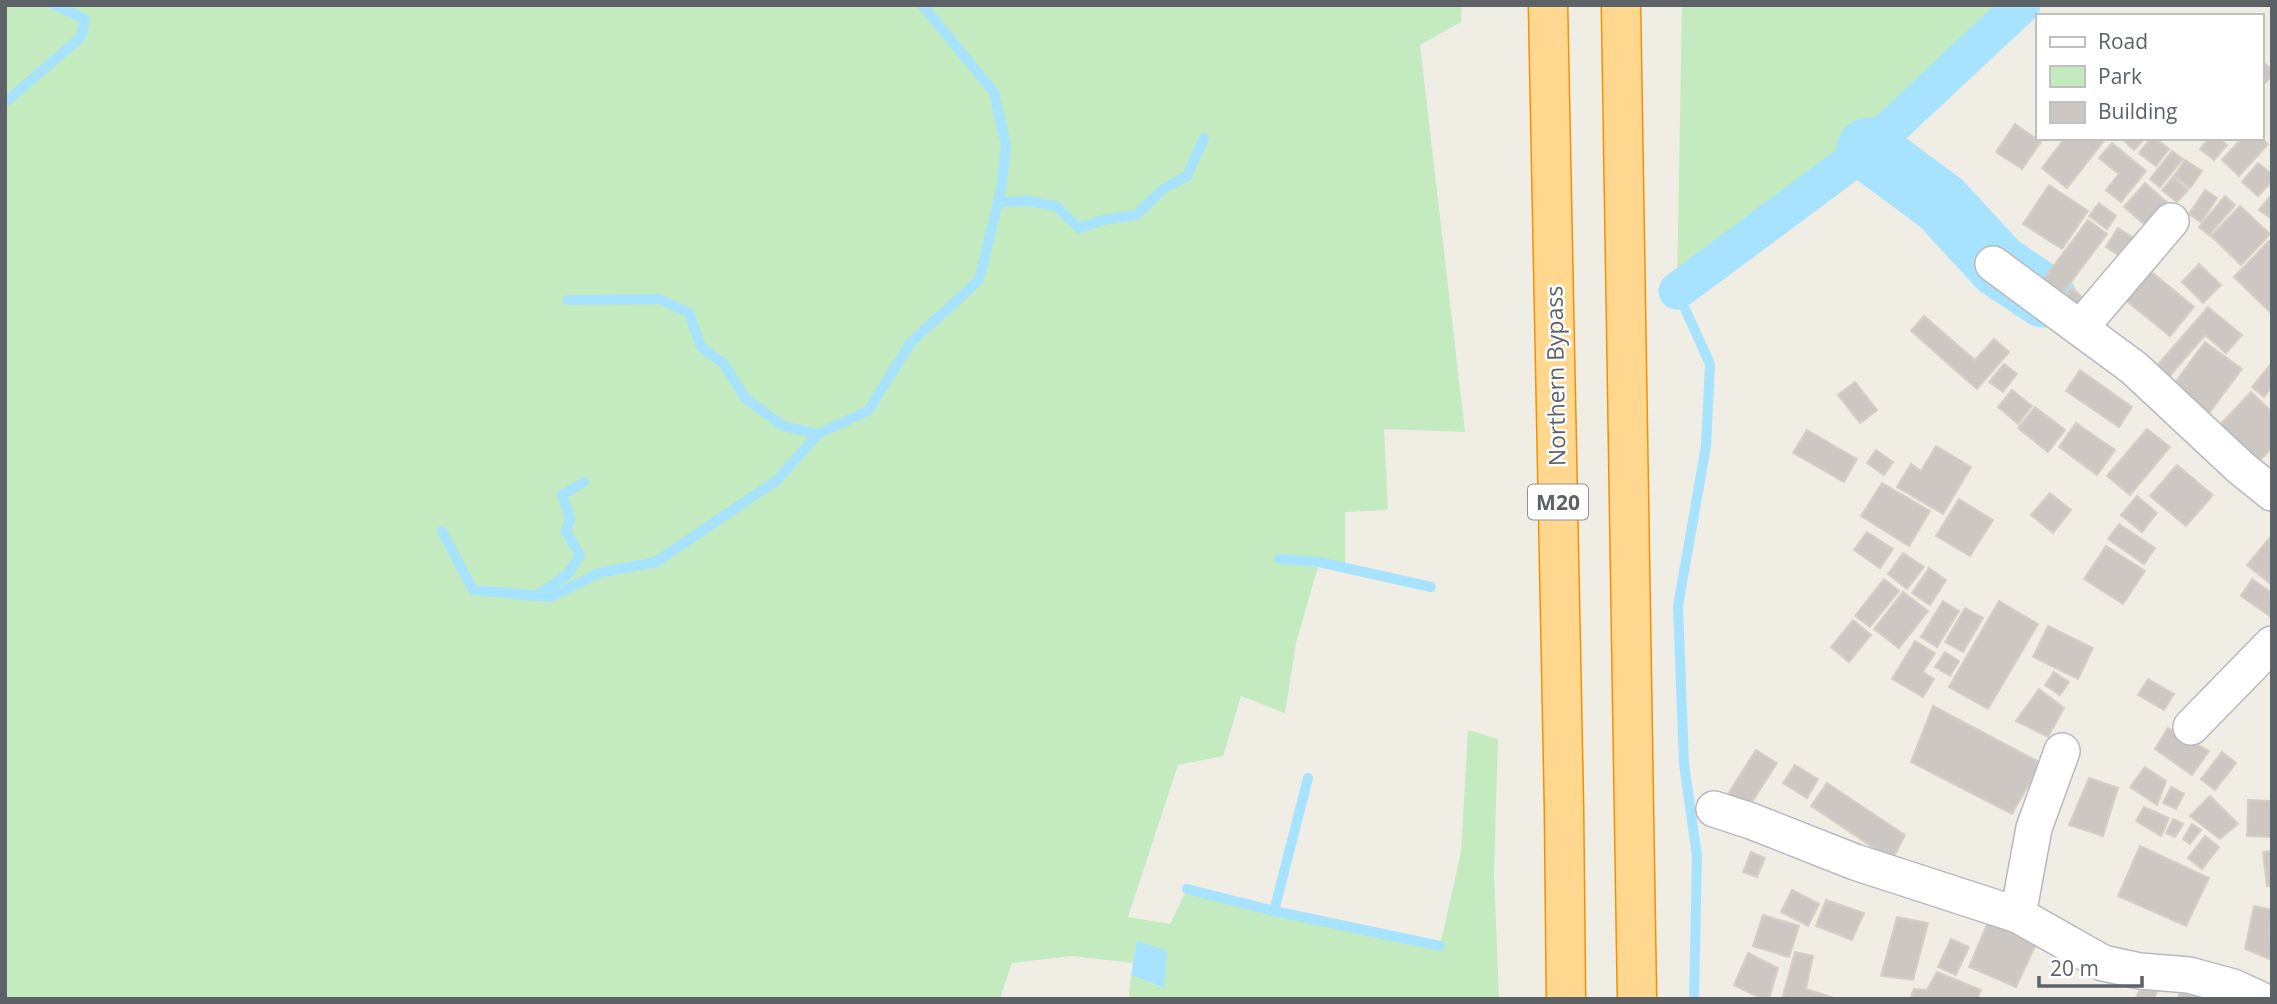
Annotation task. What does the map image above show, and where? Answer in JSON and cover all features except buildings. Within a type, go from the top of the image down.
[{"type":"highway","name":"Northern Bypass","points":[[1548,5],[1566,999]]},
{"type":"highway","points":[[1621,5],[1637,999]]},
{"type":"street","points":[[2080,328],[2171,221]]},
{"type":"street","points":[[1993,264],[2134,368],[2241,468],[2272,493]]},
{"type":"street","points":[[2192,727],[2272,644]]},
{"type":"street","points":[[2018,915],[2034,828],[2062,751]]},
{"type":"street","points":[[1714,809],[1855,862],[2018,915],[2103,963],[2140,971],[2189,975],[2246,993]]},
{"type":"green space","points":[[5,5],[1462,5],[1461,22],[1420,45],[1465,432],[1384,429],[1388,510],[1345,512],[1345,563],[1319,563],[1296,643],[1285,713],[1241,696],[1223,756],[1178,765],[1128,917],[1170,924],[1187,889],[1274,911],[1440,946],[1461,852],[1468,730],[1498,739],[1494,872],[1499,999],[1131,999],[1131,975],[1163,988],[1137,941],[1133,963],[1072,956],[1012,963],[1000,999],[5,999]]},
{"type":"green space","points":[[1682,5],[2022,5],[1964,59],[1677,291]]},
{"type":"water","points":[[1137,941],[1167,951],[1164,988],[1131,975]]},
{"type":"waterway","points":[[5,98],[8,100],[81,37],[85,19],[54,5]]},
{"type":"waterway","points":[[442,531],[473,590],[551,597],[599,573],[656,562],[777,480],[818,434],[868,411],[911,342],[979,280],[1001,189],[1006,146],[994,92],[922,5]]},
{"type":"waterway","points":[[1677,291],[1868,149],[2022,5]]},
{"type":"waterway","points":[[998,202],[1027,201],[1056,206],[1079,228],[1103,220],[1136,215],[1163,189],[1187,176],[1204,138]]},
{"type":"waterway","points":[[1868,149],[1941,203],[1999,266],[2044,296]]},
{"type":"waterway","points":[[1677,291],[1710,364],[1706,446],[1678,606],[1684,764],[1697,856],[1694,999]]},
{"type":"waterway","points":[[568,300],[659,299],[689,313],[701,347],[724,364],[745,398],[783,426],[818,434]]},
{"type":"waterway","points":[[536,596],[567,575],[580,555],[566,532],[570,518],[562,495],[584,482]]},
{"type":"waterway","points":[[1279,559],[1319,562],[1431,587]]},
{"type":"waterway","points":[[1274,911],[1308,778]]},
{"type":"waterway","points":[[1187,889],[1274,911],[1440,946]]}]
